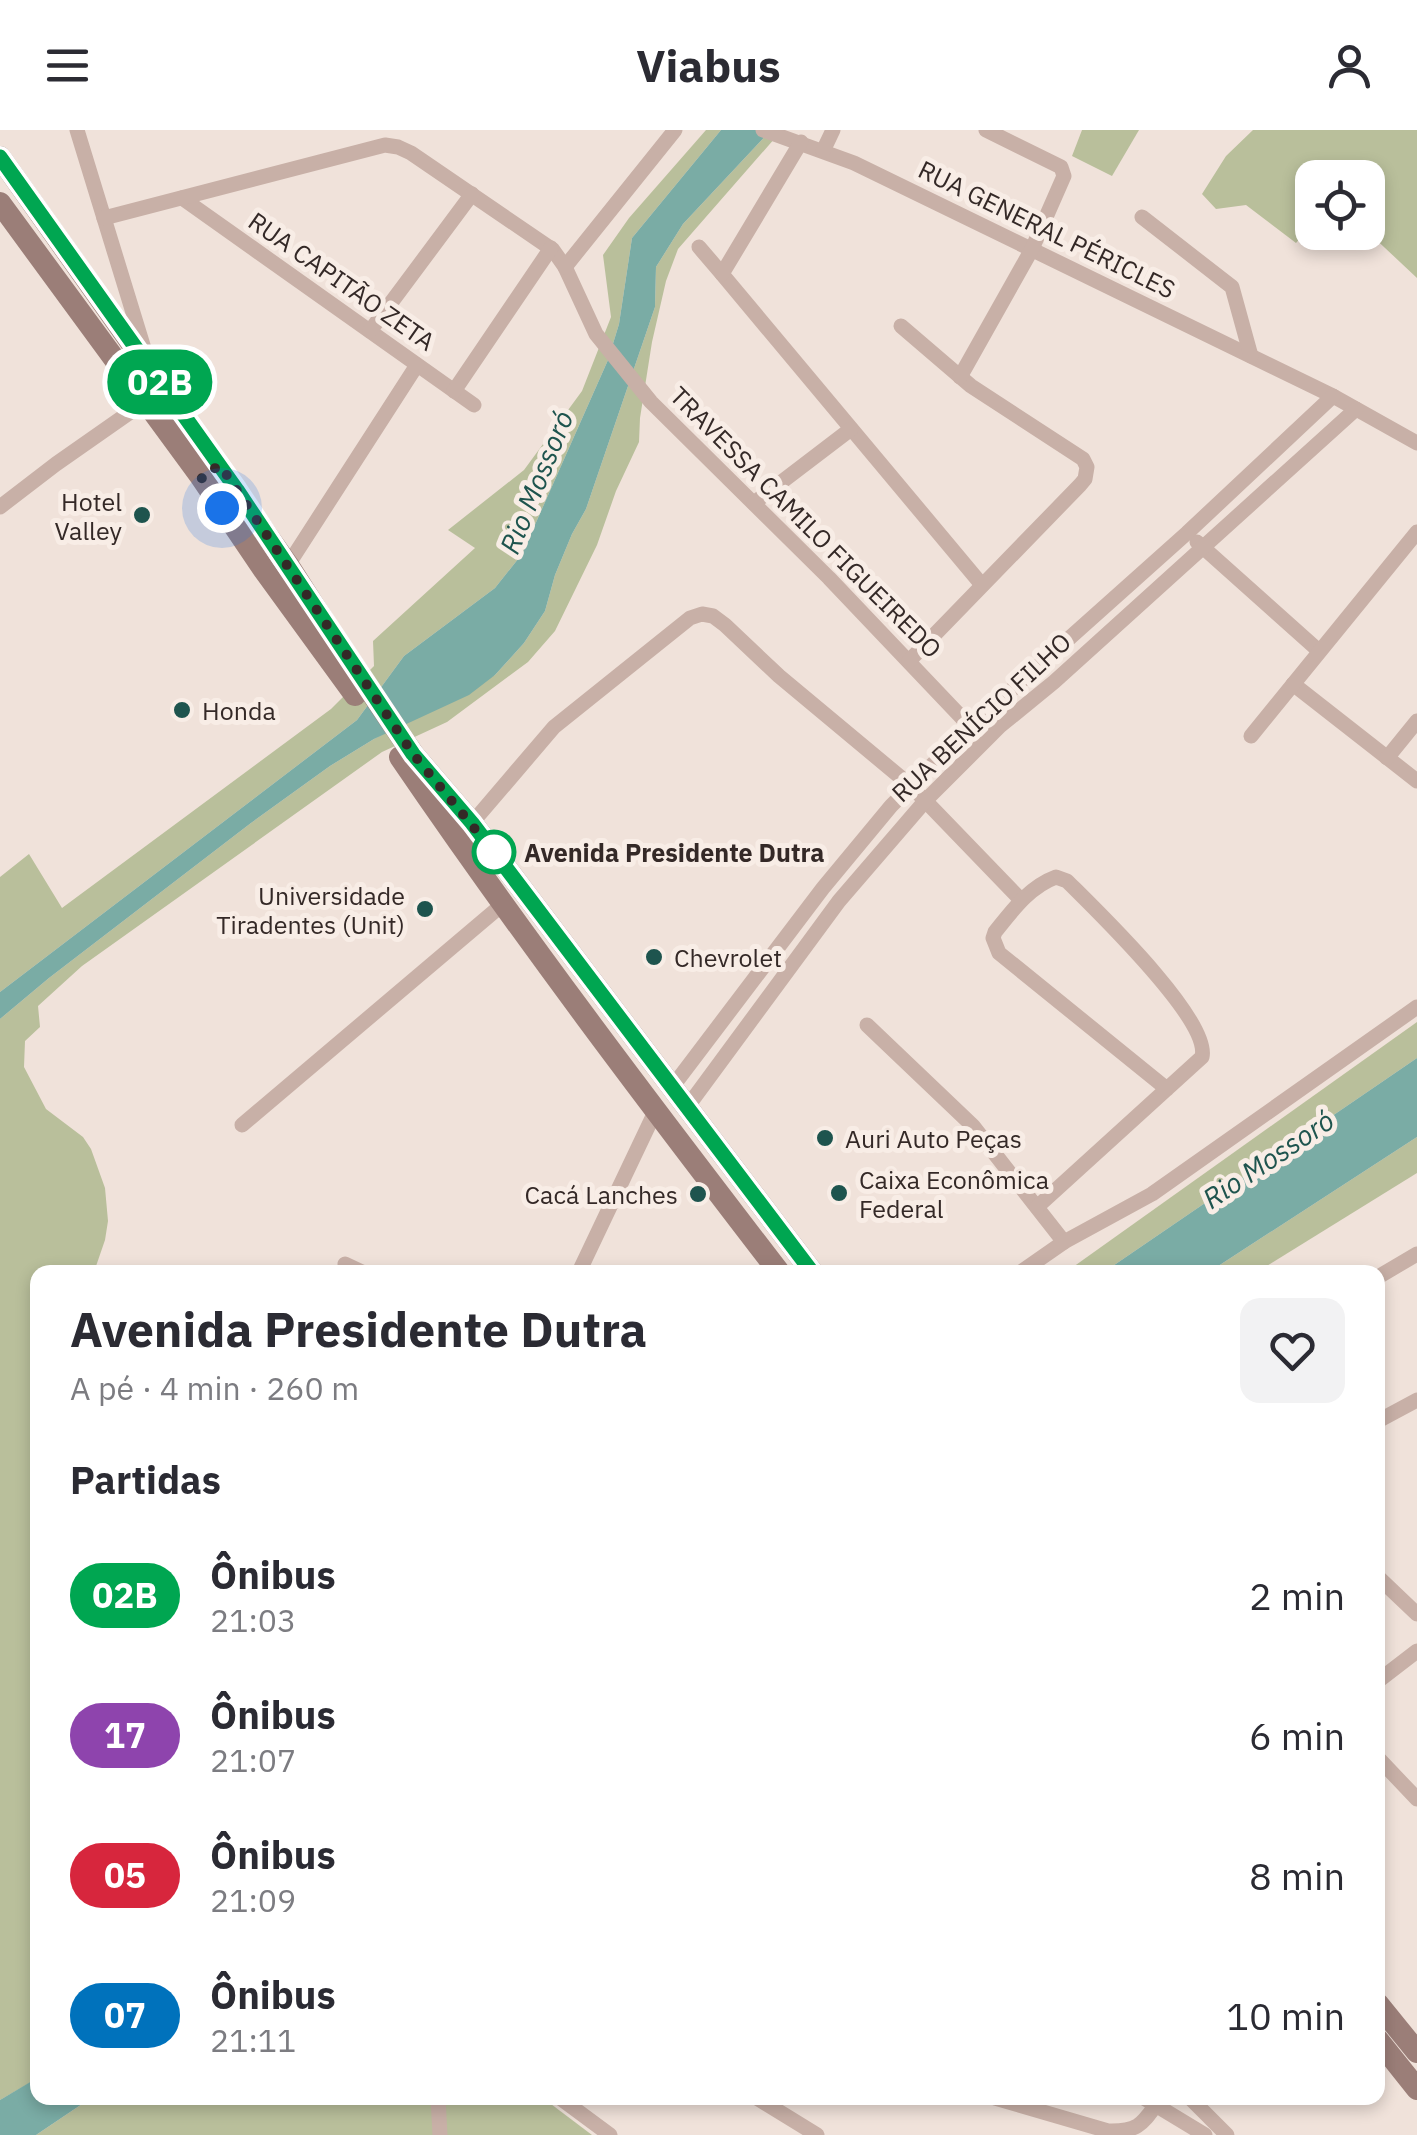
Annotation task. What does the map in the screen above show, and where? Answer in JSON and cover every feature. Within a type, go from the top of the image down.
[{"type":"main road","points":[[0,157],[150,367],[264,570],[355,682],[502,904],[774,1265]]},
{"type":"main road","points":[[0,203],[146,402],[288,564],[355,682]]},
{"type":"main road","points":[[408,757],[472,823],[807,1265]]},
{"type":"main road","points":[[574,1000],[596,985]]},
{"type":"main road","points":[[1385,2013],[1417,2052]]},
{"type":"main road","points":[[1385,2049],[1417,2088]]},
{"type":"street","points":[[77,130],[150,367]]},
{"type":"street","points":[[566,266],[675,130]]},
{"type":"street","name":"RUA GENERAL PÉRICLES","points":[[763,130],[823,150],[1032,249],[1333,396],[1417,443]]},
{"type":"street","points":[[823,150],[833,130]]},
{"type":"street","points":[[960,377],[1032,249],[1064,176],[1064,170],[986,130]]},
{"type":"street","points":[[722,274],[801,142]]},
{"type":"street","name":"TRAVESSA CAMILO FIGUEIREDO","points":[[182,198],[385,145],[411,152],[551,248],[566,266],[596,334],[651,402],[910,661],[984,741]]},
{"type":"street","points":[[370,331],[472,194]]},
{"type":"street","points":[[104,218],[182,198]]},
{"type":"street","name":"RUA CAPITÃO ZETA","points":[[182,198],[474,405]]},
{"type":"street","name":"RUA GENERAL PÉRICLES","points":[[1142,217],[1232,287],[1251,356]]},
{"type":"street","points":[[699,247],[982,585]]},
{"type":"street","points":[[454,391],[551,248]]},
{"type":"street","points":[[902,326],[960,377],[1087,466],[1085,479],[910,661]]},
{"type":"street","points":[[288,564],[418,365]]},
{"type":"street","name":"RUA BENÍCIO FILHO","points":[[673,1086],[840,868],[911,786],[970,727],[1333,396]]},
{"type":"street","points":[[0,507],[146,402]]},
{"type":"street","name":"RUA BENÍCIO FILHO","points":[[688,1106],[856,880],[926,800],[984,741],[1356,409]]},
{"type":"street","points":[[754,503],[851,430]]},
{"type":"street","points":[[1251,736],[1417,532]]},
{"type":"street","points":[[1186,533],[1320,652]]},
{"type":"street","points":[[472,823],[538,745],[574,710],[690,618],[702,614],[725,625],[778,676],[911,786],[1021,900]]},
{"type":"street","points":[[1294,684],[1417,782]]},
{"type":"street","points":[[1387,758],[1417,721]]},
{"type":"street","points":[[840,868],[856,880]]},
{"type":"street","points":[[1036,1207],[1167,1090],[1204,1052],[1199,1034],[1140,955],[1066,880],[1048,880],[1021,900],[995,932],[995,946],[1167,1090]]},
{"type":"street","points":[[242,1125],[502,904]]},
{"type":"street","points":[[744,993],[761,1006]]},
{"type":"street","points":[[1031,1265],[1064,1242],[1152,1194],[1417,1008]]},
{"type":"street","points":[[867,1025],[974,1126],[1064,1242]]},
{"type":"street","points":[[582,1265],[656,1112]]},
{"type":"street","points":[[1385,1273],[1417,1254]]},
{"type":"street","points":[[1385,1416],[1417,1400]]},
{"type":"street","points":[[1385,1584],[1417,1614]]},
{"type":"street","points":[[1385,1676],[1417,1651]]},
{"type":"street","points":[[1385,1766],[1417,1800]]},
{"type":"street","points":[[438,2105],[440,2135]]},
{"type":"street","points":[[569,2105],[610,2135]]},
{"type":"street","points":[[769,2105],[817,2135]]},
{"type":"street","points":[[1019,2105],[1108,2131],[1126,2132],[1139,2126],[1151,2105]]},
{"type":"street","points":[[1161,2105],[1205,2135]]},
{"type":"street","points":[[1197,2105],[1228,2135]]},
{"type":"green space","points":[[706,130],[721,130],[632,238],[619,324],[608,360],[522,554],[495,588],[404,656],[357,720],[0,992],[0,877],[29,854],[62,908],[331,709],[374,666],[373,641],[475,548],[448,530],[524,470],[582,391],[611,317],[603,255],[629,218]]},
{"type":"green space","points":[[771,130],[782,130],[678,249],[652,342],[639,442],[597,545],[555,631],[528,662],[447,722],[382,752],[82,966],[38,1006],[40,1027],[25,1041],[24,1067],[46,1109],[83,1137],[91,1149],[105,1188],[108,1221],[96,1265],[30,1265],[30,2083],[0,2100],[0,1019],[330,766],[495,675],[524,643],[545,611],[555,575],[586,509],[655,307],[656,267],[683,224]]},
{"type":"green space","points":[[1082,130],[1139,130],[1112,176],[1072,156]]},
{"type":"green space","points":[[1253,130],[1417,130],[1417,278],[1385,248],[1385,160],[1295,160],[1295,242],[1246,205],[1216,209],[1202,194],[1226,156]]},
{"type":"green space","points":[[1417,1022],[1417,1058],[1114,1265],[1076,1265]]},
{"type":"green space","points":[[1417,1137],[1417,1173],[1268,1265],[1220,1265]]},
{"type":"green space","points":[[81,2105],[552,2105],[592,2135],[36,2135]]},
{"type":"water","points":[[721,130],[771,130],[683,224],[656,267],[655,307],[586,509],[555,575],[545,611],[524,643],[495,675],[469,695],[374,739],[330,766],[0,1019],[0,992],[357,720],[404,656],[495,588],[522,554],[608,360],[619,324],[632,238]]},
{"type":"water","points":[[1417,1058],[1417,1137],[1220,1265],[1114,1265]]},
{"type":"water","points":[[30,2082],[30,2105],[81,2105],[36,2135],[0,2135],[0,2100]]},
{"type":"bus line","name":"02B","points":[[0,157],[237,490],[413,754],[472,823],[807,1265]]},
{"type":"place","name":"Hotel Valley","points":[[142,515]]},
{"type":"place","name":"Honda","points":[[182,710]]},
{"type":"place","name":"Avenida Presidente Dutra","points":[[494,852]]},
{"type":"place","name":"Universidade Tiradentes (Unit)","points":[[425,909]]},
{"type":"place","name":"Chevrolet","points":[[654,957]]},
{"type":"place","name":"Auri Auto Peças","points":[[825,1138]]},
{"type":"place","name":"Caixa Econômica Federal","points":[[839,1193]]},
{"type":"place","name":"Cacá Lanches","points":[[698,1194]]},
{"type":"route","points":[[222,508],[201,477],[220,465],[413,754],[494,852]]},
{"type":"water label","name":"Rio Mossoró","points":[[536,482]]},
{"type":"water label","name":"Rio Mossoró","points":[[1268,1159]]}]
